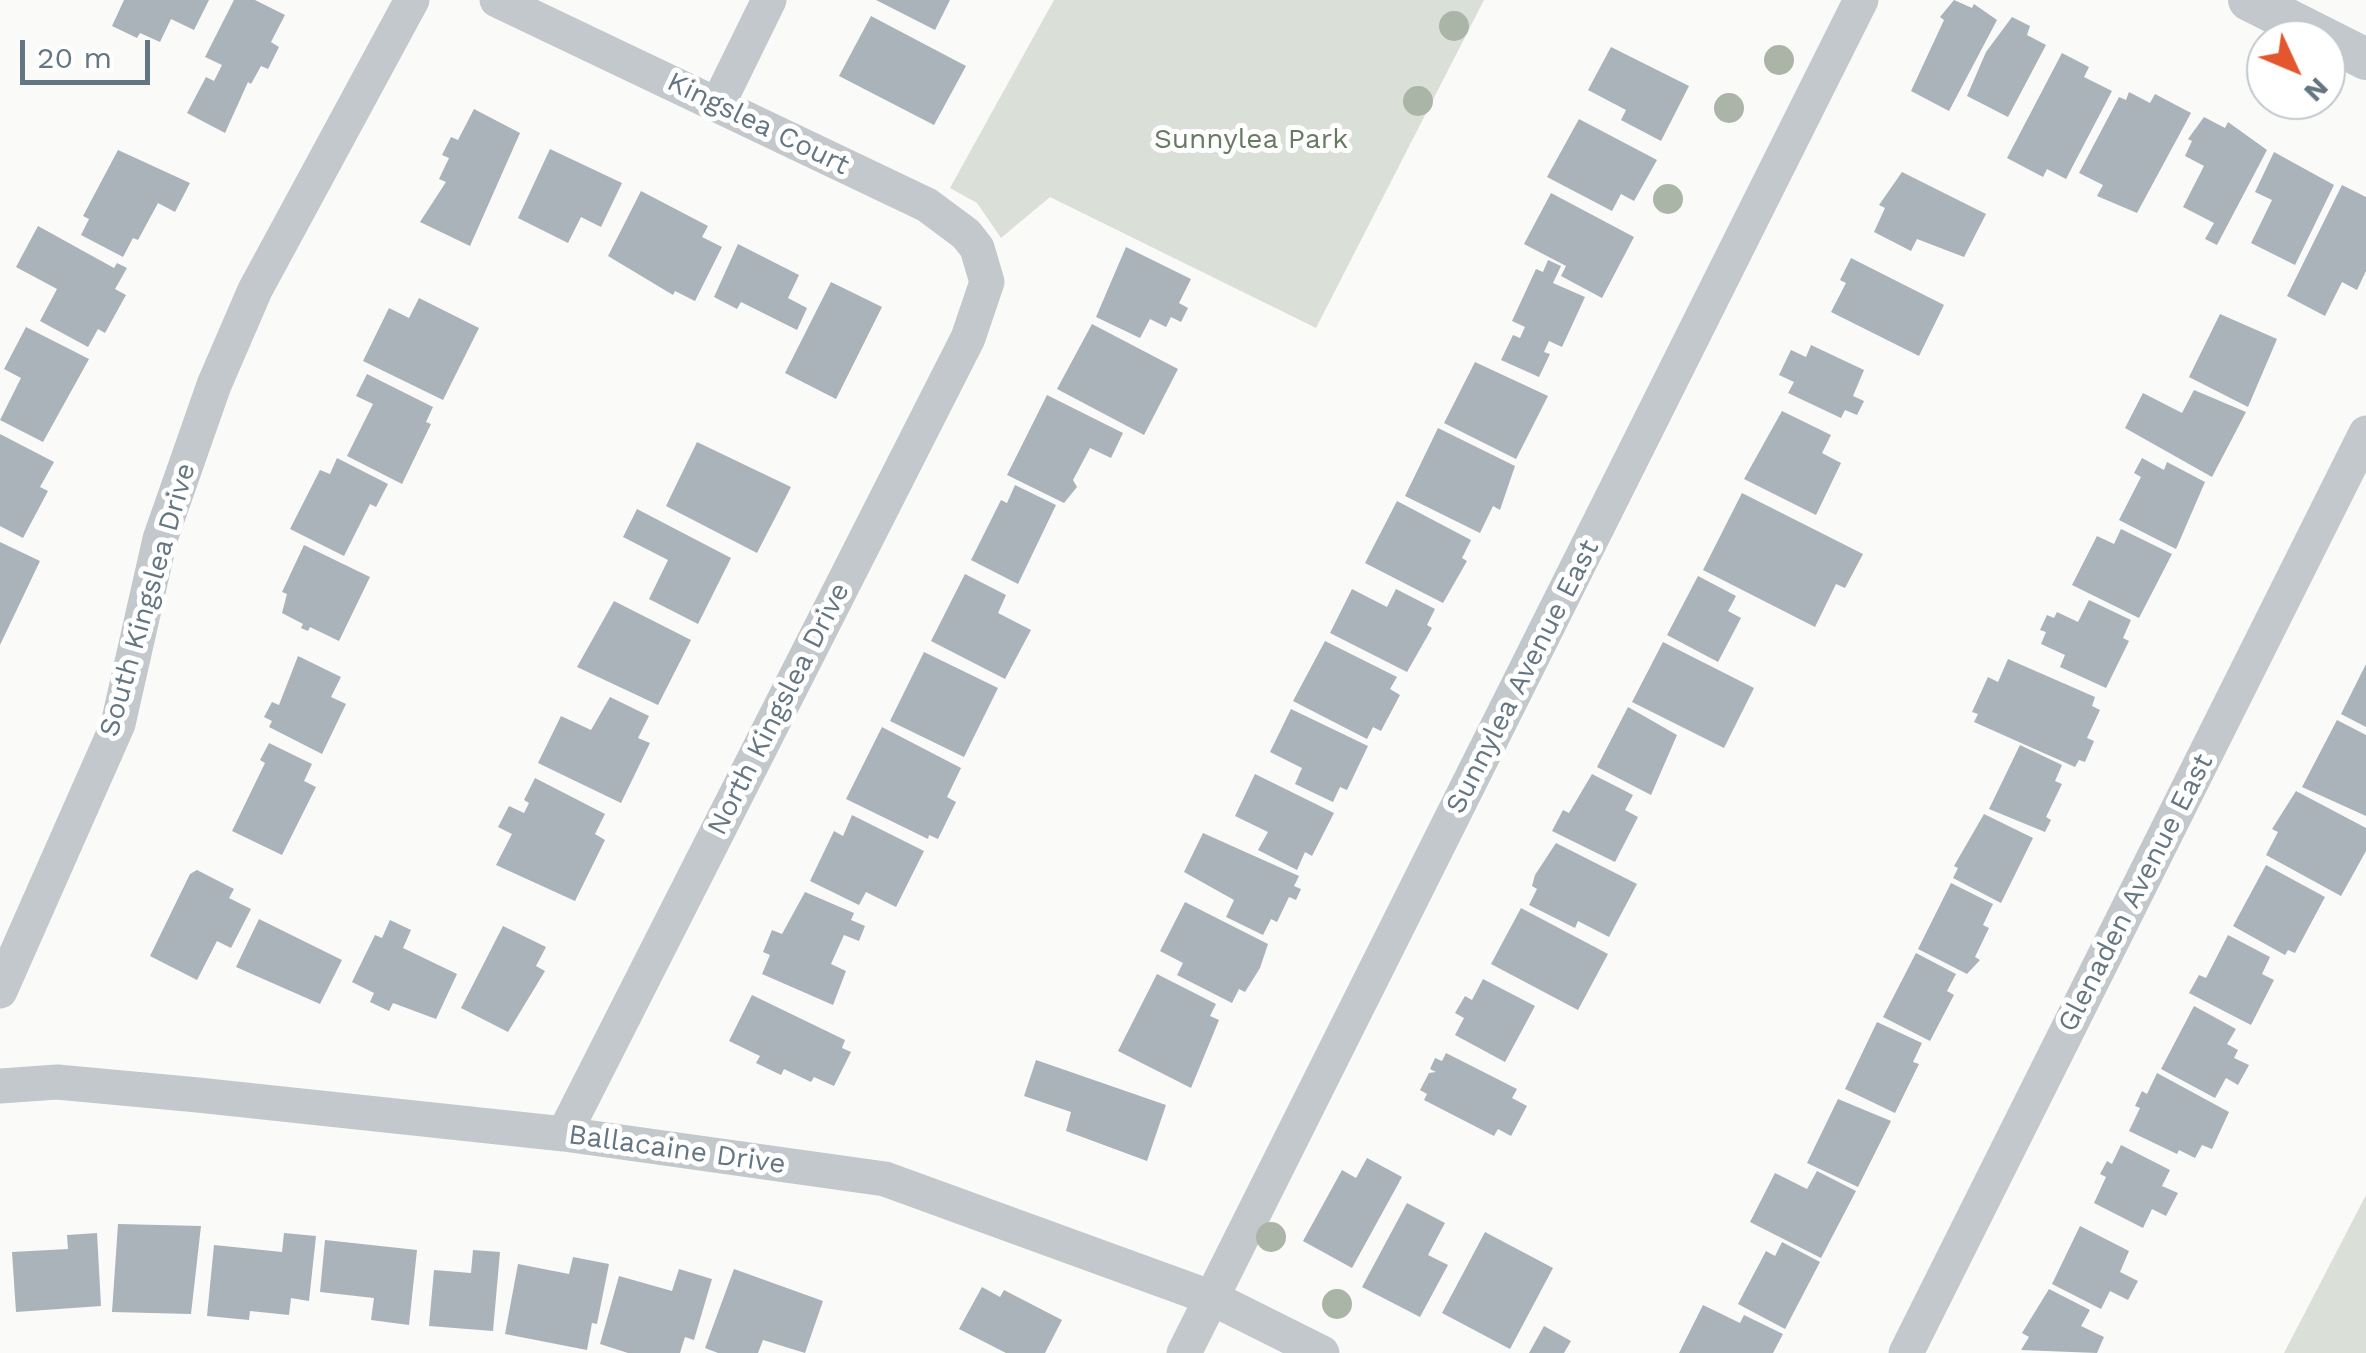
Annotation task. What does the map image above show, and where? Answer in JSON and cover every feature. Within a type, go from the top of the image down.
[{"type":"street","name":"South Kingslea Drive","points":[[0,991],[118,724],[160,539],[214,385],[254,290],[412,0]]},
{"type":"street","name":"Kingslea Court","points":[[497,0],[950,220],[977,248],[986,282]]},
{"type":"street","points":[[718,104],[769,0]]},
{"type":"street","name":"Sunnylea Avenue East","points":[[1184,1353],[1862,0]]},
{"type":"street","points":[[2249,0],[2366,59]]},
{"type":"street","name":"North Kingslea Drive","points":[[564,1134],[968,338],[986,282]]},
{"type":"street","name":"Glenaden Avenue East","points":[[1906,1353],[2366,433]]},
{"type":"street","name":"Ballacaine Drive","points":[[0,1086],[74,1084],[564,1134],[884,1178],[1212,1298],[1322,1353]]},
{"type":"green space","name":"Sunnylea Park","points":[[1054,0],[1484,0],[1316,328],[1050,197],[1001,238],[977,203],[950,188]]},
{"type":"green space","points":[[2366,1195],[2366,1353],[2284,1353]]},
{"type":"building","points":[[124,0],[209,0],[194,30],[171,19],[160,42],[140,33],[137,38],[112,26]]},
{"type":"building","points":[[234,0],[255,0],[285,15],[271,42],[279,47],[268,69],[261,66],[251,84],[248,82],[225,133],[187,113],[206,77],[214,81],[222,65],[205,57]]},
{"type":"building","points":[[876,0],[950,0],[935,30]]},
{"type":"building","points":[[1954,0],[1972,8],[1974,4],[1997,20],[1949,111],[1911,91],[1944,20],[1940,17]]},
{"type":"building","points":[[871,16],[966,66],[934,125],[839,76]]},
{"type":"building","points":[[2012,17],[2030,26],[2027,35],[2046,45],[2008,117],[1967,96],[1986,52]]},
{"type":"building","points":[[1611,47],[1689,86],[1661,141],[1621,120],[1626,110],[1588,90]]},
{"type":"building","points":[[2062,53],[2089,67],[2084,77],[2112,91],[2066,179],[2047,169],[2043,177],[2007,158]]},
{"type":"building","points":[[2129,92],[2150,103],[2155,94],[2191,113],[2137,213],[2097,196],[2103,185],[2079,173],[2119,97],[2126,100]]},
{"type":"building","points":[[474,109],[520,133],[470,246],[420,222],[446,182],[439,179],[449,158],[442,155],[451,137],[458,140]]},
{"type":"building","points":[[2204,117],[2225,128],[2228,122],[2267,150],[2217,245],[2205,239],[2214,223],[2183,207],[2204,166],[2185,156],[2192,141],[2188,139]]},
{"type":"building","points":[[1579,119],[1657,160],[1634,201],[1621,194],[1612,211],[1547,177]]},
{"type":"building","points":[[550,149],[622,183],[601,227],[581,217],[568,243],[518,218]]},
{"type":"building","points":[[118,150],[190,183],[175,212],[158,203],[138,240],[133,238],[123,257],[81,235],[89,219],[83,216]]},
{"type":"building","points":[[2274,152],[2334,185],[2295,265],[2251,243],[2272,200],[2255,192]]},
{"type":"building","points":[[1902,172],[1986,214],[1964,257],[1917,239],[1911,251],[1874,232],[1885,208],[1879,205]]},
{"type":"building","points":[[2342,185],[2366,197],[2366,271],[2357,290],[2342,282],[2325,316],[2287,296]]},
{"type":"building","points":[[641,191],[708,226],[702,237],[722,247],[695,301],[675,291],[673,295],[608,256]]},
{"type":"building","points":[[1551,193],[1634,237],[1602,298],[1561,276],[1566,266],[1524,244]]},
{"type":"building","points":[[38,226],[114,268],[117,263],[127,268],[115,289],[126,295],[105,333],[98,329],[88,347],[40,321],[57,289],[16,267]]},
{"type":"building","points":[[738,244],[799,275],[788,298],[807,308],[797,330],[741,302],[737,309],[714,297]]},
{"type":"building","points":[[1126,247],[1191,279],[1179,303],[1188,308],[1181,322],[1171,317],[1166,327],[1150,319],[1140,338],[1096,317]]},
{"type":"building","points":[[1851,258],[1944,305],[1919,356],[1831,312],[1846,283],[1840,280]]},
{"type":"building","points":[[1548,260],[1561,266],[1553,283],[1585,297],[1562,347],[1549,341],[1544,352],[1550,354],[1539,377],[1501,360],[1513,335],[1520,338],[1525,327],[1512,321],[1536,269],[1543,272]]},
{"type":"building","points":[[831,282],[882,307],[836,399],[785,373]]},
{"type":"building","points":[[419,298],[479,328],[443,400],[363,361],[389,308],[409,318]]},
{"type":"building","points":[[2220,314],[2277,339],[2248,407],[2189,377]]},
{"type":"building","points":[[1092,324],[1178,369],[1144,435],[1057,389]]},
{"type":"building","points":[[26,327],[89,359],[43,442],[0,420],[21,378],[4,369]]},
{"type":"building","points":[[1811,345],[1864,370],[1853,396],[1864,401],[1857,415],[1845,410],[1841,418],[1788,393],[1794,382],[1779,375],[1791,350],[1806,357]]},
{"type":"building","points":[[1475,362],[1548,396],[1516,459],[1444,423]]},
{"type":"building","points":[[367,374],[433,407],[426,422],[431,424],[402,484],[347,456],[373,404],[356,396]]},
{"type":"building","points":[[2194,390],[2246,412],[2212,477],[2125,428],[2143,393],[2182,413]]},
{"type":"building","points":[[1047,395],[1123,433],[1111,458],[1090,448],[1073,480],[1077,487],[1064,503],[1007,475]]},
{"type":"building","points":[[1782,411],[1831,435],[1822,453],[1841,463],[1816,515],[1744,479]]},
{"type":"building","points":[[1438,428],[1515,466],[1500,510],[1493,506],[1480,533],[1405,496]]},
{"type":"building","points":[[0,434],[54,462],[40,487],[48,491],[23,538],[0,526]]},
{"type":"building","points":[[697,442],[791,487],[757,553],[666,506]]},
{"type":"building","points":[[337,458],[388,484],[376,507],[370,504],[344,556],[290,529],[320,470],[330,474]]},
{"type":"building","points":[[2142,458],[2164,470],[2167,462],[2205,482],[2176,549],[2119,520],[2141,477],[2134,473]]},
{"type":"building","points":[[1015,485],[1056,505],[1018,584],[971,560],[1001,500],[1007,503]]},
{"type":"building","points":[[1742,493],[1863,554],[1845,588],[1836,584],[1815,627],[1703,570]]},
{"type":"building","points":[[1397,501],[1471,540],[1462,558],[1467,561],[1443,603],[1365,563]]},
{"type":"building","points":[[637,509],[731,558],[698,624],[649,599],[668,560],[623,537]]},
{"type":"building","points":[[2121,529],[2172,554],[2139,618],[2072,585],[2097,536],[2114,544]]},
{"type":"building","points":[[0,542],[40,561],[0,645]]},
{"type":"building","points":[[304,545],[370,577],[339,641],[310,627],[308,631],[301,628],[303,624],[282,613],[287,594],[282,592]]},
{"type":"building","points":[[965,574],[1006,595],[998,613],[1031,630],[1005,679],[931,641]]},
{"type":"building","points":[[1698,576],[1736,596],[1728,611],[1741,618],[1718,662],[1667,635]]},
{"type":"building","points":[[1352,589],[1387,607],[1396,589],[1435,609],[1427,625],[1432,628],[1407,672],[1330,633]]},
{"type":"building","points":[[2089,600],[2131,620],[2123,638],[2129,641],[2106,688],[2060,667],[2065,655],[2041,644],[2046,632],[2040,630],[2047,615],[2054,618],[2057,612],[2078,622]]},
{"type":"building","points":[[614,601],[691,640],[658,705],[577,667]]},
{"type":"building","points":[[1325,641],[1397,677],[1390,689],[1400,695],[1381,731],[1373,727],[1367,739],[1293,701]]},
{"type":"building","points":[[1663,642],[1754,688],[1724,748],[1632,702]]},
{"type":"building","points":[[924,652],[998,688],[964,757],[890,721]]},
{"type":"building","points":[[298,656],[341,677],[331,697],[346,704],[322,754],[269,727],[272,721],[264,717],[272,702],[279,705]]},
{"type":"building","points":[[2008,659],[2095,697],[2092,706],[2100,710],[2087,738],[2094,741],[2085,762],[2079,760],[2075,767],[1974,722],[1978,714],[1972,712],[1988,677],[1998,682]]},
{"type":"building","points":[[2366,664],[2366,727],[2341,714]]},
{"type":"building","points":[[610,697],[649,716],[638,738],[650,743],[621,803],[538,763],[561,716],[591,730]]},
{"type":"building","points":[[1628,707],[1677,735],[1651,795],[1597,767]]},
{"type":"building","points":[[1291,709],[1368,746],[1347,790],[1340,787],[1333,802],[1295,784],[1302,768],[1270,752]]},
{"type":"building","points":[[2337,720],[2366,735],[2366,816],[2302,787]]},
{"type":"building","points":[[882,727],[961,768],[947,797],[956,802],[938,839],[929,835],[928,839],[846,799]]},
{"type":"building","points":[[269,743],[312,764],[304,781],[316,787],[282,855],[232,831],[265,763],[260,760]]},
{"type":"building","points":[[2020,745],[2062,765],[2055,781],[2062,784],[2046,817],[2051,820],[2045,832],[1989,809]]},
{"type":"building","points":[[1255,774],[1334,813],[1312,856],[1305,852],[1297,870],[1258,850],[1268,832],[1235,816]]},
{"type":"building","points":[[1592,774],[1633,795],[1625,810],[1638,817],[1615,862],[1552,831],[1563,810],[1569,813]]},
{"type":"building","points":[[535,778],[605,814],[595,834],[605,840],[575,901],[496,865],[512,834],[498,827],[509,806],[524,813],[529,803],[524,800]]},
{"type":"building","points":[[2296,791],[2366,828],[2366,851],[2341,896],[2266,855],[2278,832],[2272,829]]},
{"type":"building","points":[[1984,814],[2033,838],[2001,903],[1953,878],[1958,868],[1954,866]]},
{"type":"building","points":[[852,815],[924,851],[896,907],[866,892],[859,905],[810,881],[834,831],[843,836]]},
{"type":"building","points":[[1203,833],[1299,876],[1294,886],[1301,889],[1296,900],[1289,897],[1277,922],[1271,919],[1263,935],[1226,917],[1234,900],[1184,872]]},
{"type":"building","points":[[1556,843],[1637,884],[1609,937],[1578,921],[1575,928],[1529,905],[1537,889],[1532,886],[1535,875]]},
{"type":"building","points":[[2266,865],[2325,897],[2295,953],[2288,950],[2285,955],[2233,926]]},
{"type":"building","points":[[197,870],[234,889],[229,898],[251,909],[231,948],[217,941],[197,980],[150,956],[190,874]]},
{"type":"building","points":[[1951,883],[1993,904],[1983,925],[1989,928],[1975,957],[1980,960],[1967,974],[1918,949]]},
{"type":"building","points":[[805,892],[854,913],[851,920],[865,926],[859,941],[844,935],[831,964],[846,971],[833,1005],[762,974],[770,955],[763,952],[772,930],[782,934]]},
{"type":"building","points":[[1185,902],[1268,944],[1260,968],[1245,992],[1239,989],[1232,1003],[1177,975],[1183,963],[1160,951]]},
{"type":"building","points":[[1521,908],[1608,954],[1578,1010],[1491,964]]},
{"type":"building","points":[[259,919],[342,960],[320,1004],[236,967]]},
{"type":"building","points":[[390,920],[411,930],[403,948],[457,974],[436,1019],[393,1003],[389,1011],[370,1002],[374,993],[352,982],[375,935],[382,938]]},
{"type":"building","points":[[503,926],[546,947],[536,966],[545,971],[508,1032],[461,1008]]},
{"type":"building","points":[[2228,935],[2270,957],[2262,974],[2274,980],[2251,1025],[2189,993],[2199,975],[2206,978]]},
{"type":"building","points":[[1916,953],[1956,974],[1947,991],[1954,995],[1930,1041],[1883,1017]]},
{"type":"building","points":[[1157,974],[1216,1004],[1210,1016],[1219,1020],[1191,1088],[1118,1051]]},
{"type":"building","points":[[1483,979],[1535,1006],[1505,1062],[1455,1035],[1464,1018],[1455,1013],[1465,996],[1472,1000]]},
{"type":"building","points":[[752,995],[845,1040],[842,1048],[851,1052],[834,1086],[814,1077],[811,1082],[784,1069],[781,1075],[756,1063],[760,1056],[729,1041]]},
{"type":"building","points":[[2194,1006],[2236,1029],[2227,1044],[2238,1050],[2234,1058],[2249,1065],[2238,1085],[2226,1078],[2215,1098],[2161,1069]]},
{"type":"building","points":[[1877,1022],[1922,1043],[1913,1062],[1919,1064],[1895,1113],[1845,1089]]},
{"type":"building","points":[[1446,1053],[1517,1089],[1512,1098],[1527,1106],[1511,1136],[1498,1129],[1494,1136],[1424,1100],[1427,1094],[1420,1090],[1429,1073],[1436,1072],[1430,1069],[1435,1058],[1442,1061]]},
{"type":"building","points":[[1036,1060],[1166,1105],[1147,1161],[1066,1131],[1071,1112],[1024,1096]]},
{"type":"building","points":[[2157,1073],[2229,1112],[2212,1149],[2202,1145],[2195,1158],[2179,1150],[2177,1154],[2129,1131],[2140,1108],[2135,1106],[2142,1091],[2147,1094]]},
{"type":"building","points":[[1838,1099],[1891,1121],[1858,1187],[1807,1163]]},
{"type":"building","points":[[2121,1145],[2170,1170],[2162,1186],[2178,1193],[2166,1216],[2152,1209],[2143,1228],[2094,1203],[2106,1177],[2100,1174],[2107,1161],[2112,1164]]},
{"type":"building","points":[[1367,1158],[1402,1177],[1352,1268],[1303,1241],[1342,1170],[1356,1178]]},
{"type":"building","points":[[1817,1171],[1856,1191],[1821,1258],[1750,1222],[1775,1173],[1807,1189]]},
{"type":"building","points":[[1407,1203],[1445,1223],[1428,1255],[1448,1265],[1420,1317],[1362,1287]]},
{"type":"building","points":[[118,1224],[201,1226],[191,1314],[112,1312]]},
{"type":"building","points":[[2080,1226],[2129,1251],[2120,1272],[2138,1281],[2128,1300],[2110,1291],[2101,1309],[2052,1284]]},
{"type":"building","points":[[1485,1232],[1553,1268],[1510,1349],[1442,1313]]},
{"type":"building","points":[[97,1233],[101,1306],[16,1312],[12,1252],[68,1249],[67,1235]]},
{"type":"building","points":[[284,1233],[316,1236],[309,1301],[291,1298],[289,1315],[250,1311],[249,1320],[207,1316],[214,1245],[282,1252]]},
{"type":"building","points":[[325,1240],[417,1250],[409,1325],[371,1320],[374,1298],[320,1292]]},
{"type":"building","points":[[1782,1242],[1820,1262],[1785,1329],[1738,1304],[1766,1251],[1775,1256]]},
{"type":"building","points":[[473,1250],[500,1252],[493,1331],[429,1326],[434,1270],[471,1273]]},
{"type":"building","points":[[573,1257],[609,1264],[597,1324],[592,1323],[587,1350],[505,1334],[518,1264],[569,1274]]},
{"type":"building","points":[[679,1269],[712,1279],[694,1340],[685,1337],[680,1353],[628,1353],[600,1344],[619,1276],[672,1291]]},
{"type":"building","points":[[734,1269],[823,1301],[805,1353],[763,1340],[758,1353],[718,1353],[705,1348]]},
{"type":"building","points":[[982,1287],[1000,1297],[1004,1290],[1062,1320],[1045,1353],[1006,1353],[959,1329]]},
{"type":"building","points":[[2049,1289],[2090,1310],[2081,1326],[2104,1337],[2097,1353],[2021,1350],[2029,1337],[2022,1333]]},
{"type":"building","points":[[1703,1305],[1740,1323],[1744,1315],[1783,1334],[1773,1353],[1679,1353]]},
{"type":"building","points":[[1544,1326],[1571,1341],[1564,1353],[1529,1353]]}]
